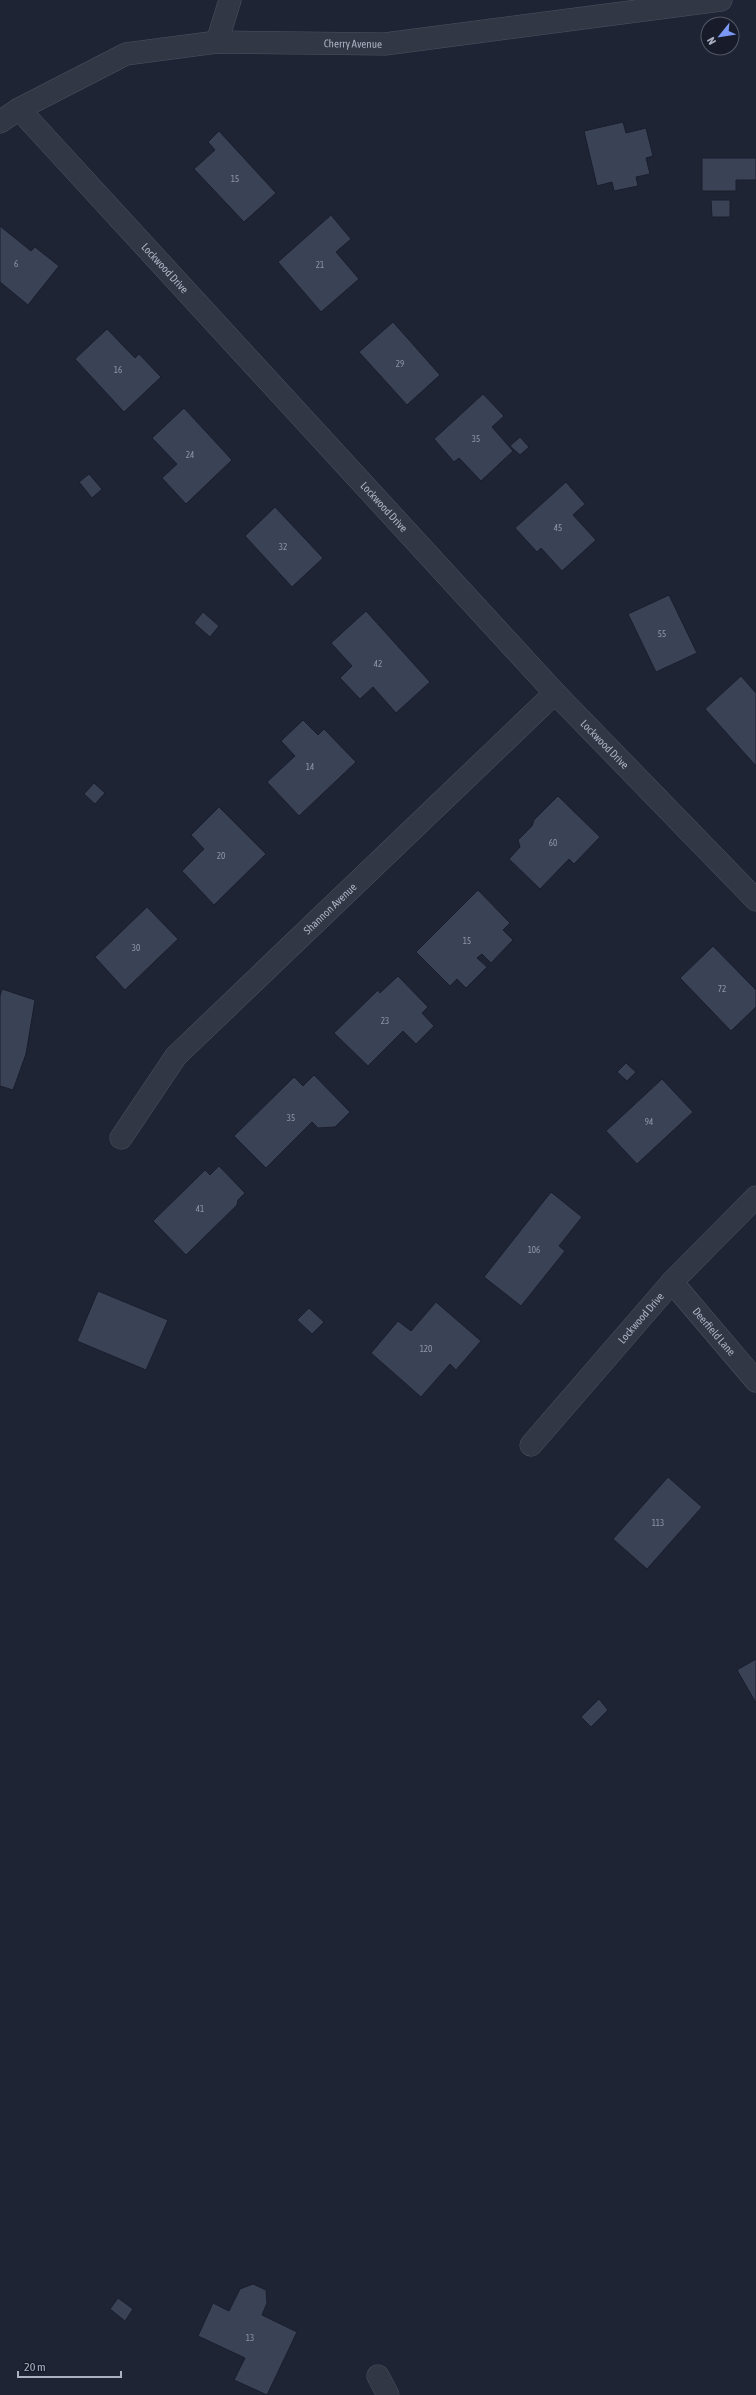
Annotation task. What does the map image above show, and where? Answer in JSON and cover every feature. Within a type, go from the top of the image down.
[{"type":"street","points":[[217,42],[230,0]]},
{"type":"street","name":"Cherry Avenue","points":[[0,122],[19,109],[126,54],[217,42],[385,44],[721,0]]},
{"type":"street","name":"Lockwood Drive","points":[[19,109],[555,693],[756,900]]},
{"type":"street","name":"Shannon Avenue","points":[[121,1138],[176,1056],[555,693]]},
{"type":"street","name":"Lockwood Drive","points":[[531,1445],[672,1282],[756,1197]]},
{"type":"street","name":"Deerfield Lane","points":[[672,1282],[756,1381]]},
{"type":"street","points":[[378,2376],[388,2395]]},
{"type":"building","points":[[623,122],[626,133],[646,128],[653,156],[646,158],[650,174],[636,177],[638,186],[614,191],[612,182],[597,186],[584,131]]},
{"type":"building","points":[[219,131],[276,193],[244,222],[194,169],[215,150],[208,142]]},
{"type":"building","points":[[702,158],[756,158],[756,180],[736,180],[736,191],[702,191]]},
{"type":"building","points":[[711,200],[730,200],[730,217],[712,217]]},
{"type":"building","points":[[331,215],[351,239],[336,252],[359,279],[321,312],[278,262]]},
{"type":"building","points":[[0,226],[31,251],[35,247],[59,266],[28,305],[0,282]]},
{"type":"building","points":[[393,322],[440,375],[407,405],[359,352]]},
{"type":"building","points":[[107,329],[135,358],[139,354],[161,377],[124,412],[75,359]]},
{"type":"building","points":[[483,394],[504,416],[492,427],[513,451],[481,481],[459,458],[454,462],[434,439]]},
{"type":"building","points":[[184,408],[232,460],[186,504],[162,478],[177,464],[152,438]]},
{"type":"building","points":[[520,437],[529,447],[520,455],[510,446]]},
{"type":"building","points":[[89,474],[102,489],[92,498],[79,482]]},
{"type":"building","points":[[566,482],[585,504],[573,515],[596,540],[562,571],[541,548],[537,552],[515,528]]},
{"type":"building","points":[[275,507],[323,558],[292,587],[245,536]]},
{"type":"building","points":[[669,595],[697,653],[656,672],[628,614]]},
{"type":"building","points":[[366,611],[430,682],[396,713],[373,687],[360,699],[340,678],[352,666],[331,643]]},
{"type":"building","points":[[203,612],[219,626],[210,637],[194,623]]},
{"type":"building","points":[[741,676],[756,693],[756,766],[705,709]]},
{"type":"building","points":[[303,720],[318,735],[324,729],[356,762],[299,816],[267,782],[295,756],[281,741]]},
{"type":"building","points":[[94,783],[105,793],[95,804],[84,794]]},
{"type":"building","points":[[558,796],[600,837],[574,864],[569,859],[540,889],[509,859],[520,847],[518,840],[532,826],[534,820]]},
{"type":"building","points":[[219,807],[266,854],[214,905],[182,871],[204,849],[191,835]]},
{"type":"building","points":[[478,890],[510,923],[503,930],[513,940],[491,963],[482,954],[477,958],[487,967],[466,988],[457,979],[450,986],[416,952]]},
{"type":"building","points":[[147,907],[178,939],[125,990],[95,957]]},
{"type":"building","points":[[713,946],[756,990],[756,1007],[731,1031],[680,978]]},
{"type":"building","points":[[398,976],[428,1007],[422,1013],[434,1026],[416,1044],[403,1031],[368,1066],[334,1033],[378,990],[380,993]]},
{"type":"building","points":[[2,989],[35,1000],[26,1054],[13,1090],[0,1086],[0,996]]},
{"type":"building","points":[[626,1063],[636,1072],[627,1081],[617,1072]]},
{"type":"building","points":[[314,1075],[350,1112],[335,1127],[318,1128],[312,1122],[266,1168],[234,1136],[294,1077],[303,1086]]},
{"type":"building","points":[[662,1079],[693,1112],[637,1164],[606,1131]]},
{"type":"building","points":[[219,1166],[245,1193],[238,1200],[237,1205],[186,1255],[153,1221],[205,1170],[210,1175]]},
{"type":"building","points":[[551,1192],[582,1217],[559,1246],[565,1251],[521,1306],[484,1277]]},
{"type":"building","points":[[98,1291],[168,1320],[146,1370],[77,1341]]},
{"type":"building","points":[[436,1302],[481,1341],[456,1370],[450,1364],[421,1397],[371,1353],[398,1321],[411,1331]]},
{"type":"building","points":[[309,1308],[324,1322],[312,1334],[297,1320]]},
{"type":"building","points":[[668,1477],[702,1507],[647,1569],[613,1539]]},
{"type":"building","points":[[756,1659],[756,1703],[737,1670]]},
{"type":"building","points":[[599,1699],[608,1710],[591,1727],[581,1717]]},
{"type":"building","points":[[253,2284],[266,2290],[267,2303],[262,2315],[297,2332],[267,2395],[234,2380],[245,2358],[198,2336],[213,2303],[229,2311],[240,2289]]},
{"type":"building","points":[[118,2298],[133,2309],[125,2321],[110,2309]]}]
